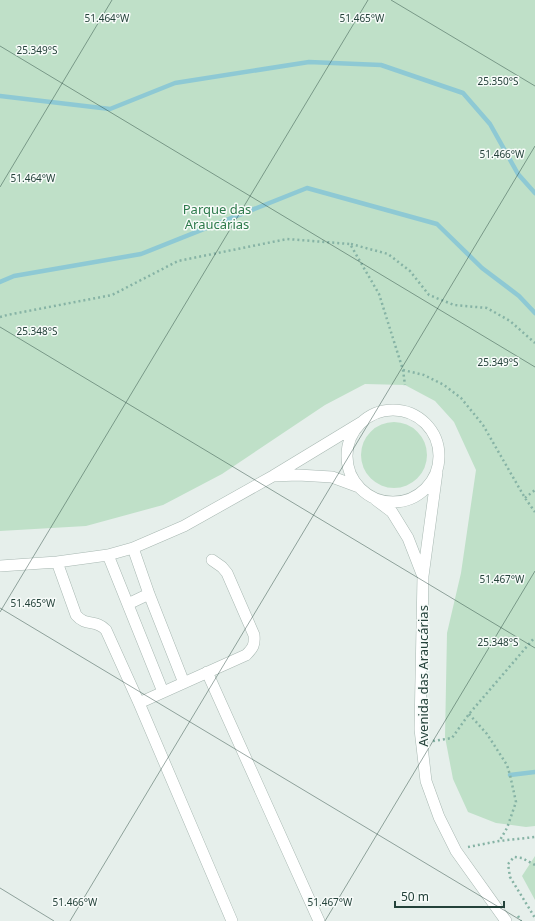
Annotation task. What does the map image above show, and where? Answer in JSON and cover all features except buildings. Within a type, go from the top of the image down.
[{"type":"street","name":"Avenida das Araucárias","points":[[0,566],[58,562],[108,555],[133,548],[184,526],[273,476],[374,414],[388,410],[403,411],[416,416],[429,427],[436,440],[439,456],[423,576],[420,729],[426,781],[439,817],[456,851],[506,921]]},
{"type":"street","name":"Avenida das Araucárias","points":[[359,487],[351,475],[347,461],[348,446],[353,433],[362,422]]},
{"type":"street","name":"Avenida das Araucárias","points":[[371,496],[386,501],[402,501],[417,496],[429,485],[437,472]]},
{"type":"street","name":"Avenida das Araucárias","points":[[273,476],[298,475],[332,477],[359,487],[392,512],[408,538],[423,576]]},
{"type":"street","points":[[133,548],[149,594],[184,683]]},
{"type":"street","points":[[108,555],[163,692]]},
{"type":"street","points":[[139,703],[246,655],[252,649],[255,642],[254,635],[227,573],[222,567],[212,560]]},
{"type":"street","points":[[58,562],[76,615],[84,622],[98,624],[106,630],[139,703],[232,921]]},
{"type":"street","points":[[128,604],[149,594]]},
{"type":"street","points":[[207,672],[319,921]]},
{"type":"path","points":[[0,317],[112,295],[178,261],[286,239],[350,244],[388,254],[410,271],[428,295],[454,305],[487,308],[510,321],[535,343]]},
{"type":"path","points":[[350,244],[379,294],[403,370],[406,385]]},
{"type":"path","points":[[403,370],[424,375],[444,385],[461,398],[483,425],[525,498],[535,512]]},
{"type":"path","points":[[525,498],[535,490]]},
{"type":"path","points":[[433,741],[452,738],[469,714],[535,637]]},
{"type":"path","points":[[469,714],[487,734],[507,765],[510,775],[516,802],[507,828],[500,840]]},
{"type":"path","points":[[468,848],[500,840],[535,837]]},
{"type":"path","points":[[535,865],[522,858],[514,857],[508,864],[510,877],[535,918]]},
{"type":"green space","name":"Parque das Araucárias","points":[[0,0],[535,0],[535,826],[526,827],[496,823],[468,812],[453,779],[445,737],[447,633],[461,573],[476,470],[454,422],[435,401],[405,385],[365,384],[325,405],[222,474],[163,505],[86,526],[0,531]]},
{"type":"green space","points":[[394,422],[406,425],[417,432],[424,443],[427,455],[424,467],[417,478],[406,485],[394,488],[382,485],[371,478],[364,467],[361,455],[364,443],[371,432],[382,425]]},
{"type":"green space","points":[[535,856],[535,900],[522,876]]},
{"type":"waterway","points":[[0,96],[110,109],[175,83],[309,62],[381,65],[463,93],[490,124],[518,174],[535,193]]},
{"type":"waterway","points":[[0,282],[14,276],[141,254],[307,188],[437,224],[482,268],[519,296],[535,313]]},
{"type":"waterway","points":[[510,775],[535,772]]}]
